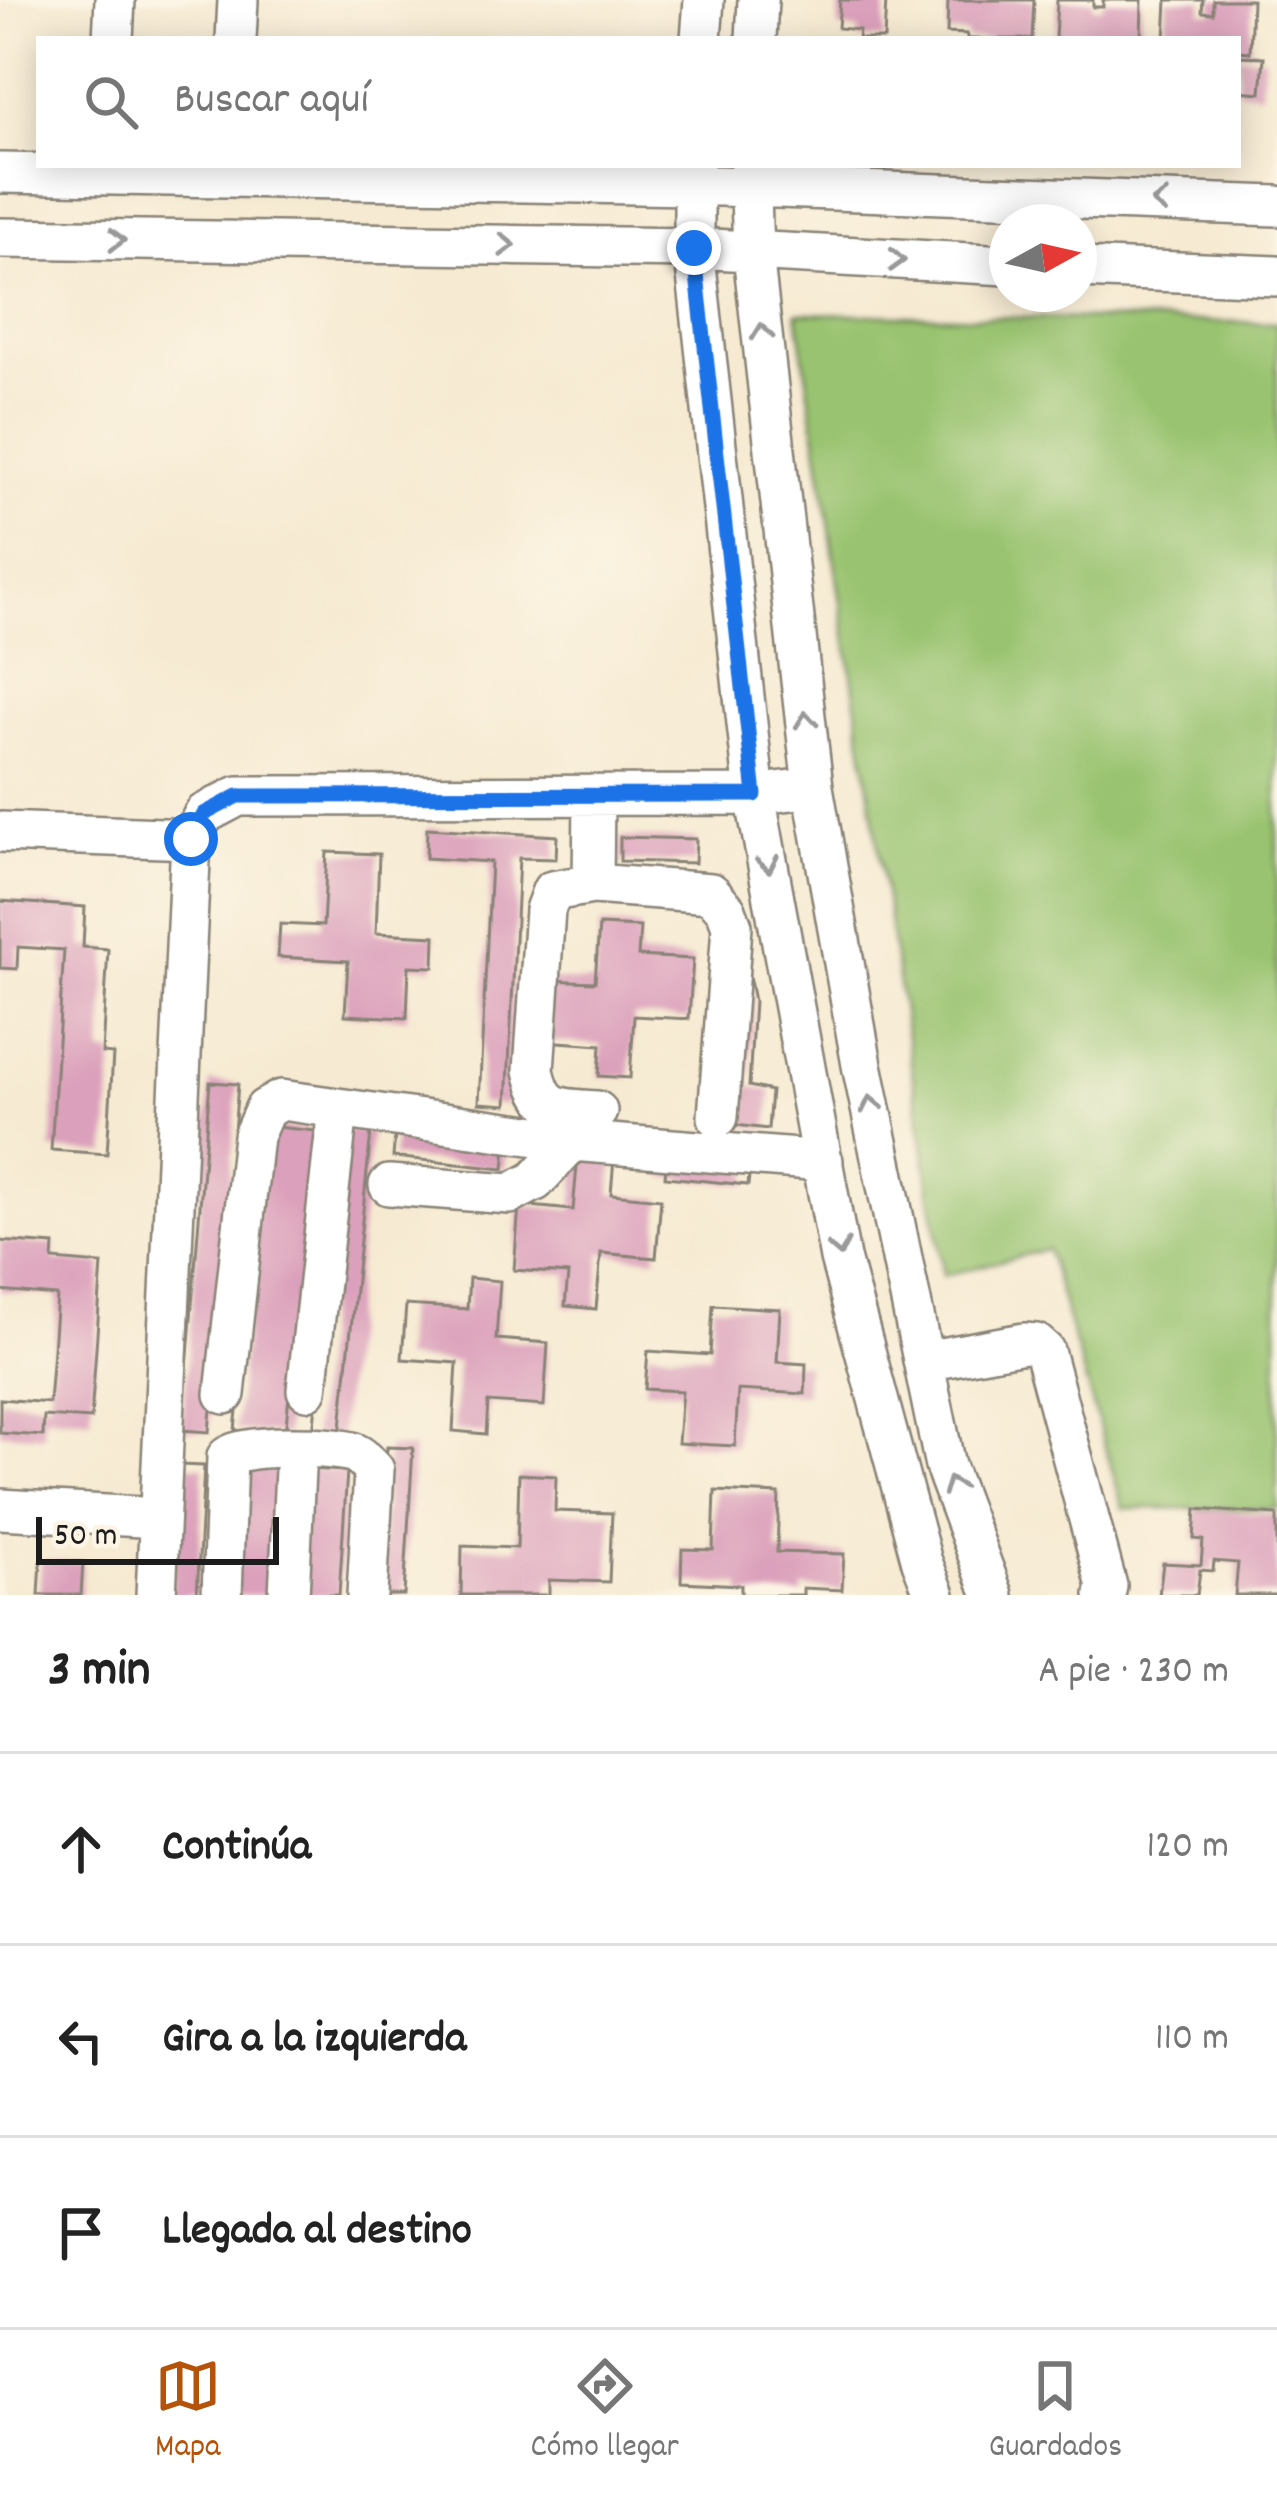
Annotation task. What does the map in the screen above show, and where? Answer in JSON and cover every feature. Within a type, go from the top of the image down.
[{"type":"street","points":[[113,36],[115,0]]},
{"type":"street","points":[[236,36],[238,0]]},
{"type":"street","points":[[701,36],[704,0]]},
{"type":"street","points":[[756,36],[758,0]]},
{"type":"street","points":[[0,173],[749,176],[1277,206]]},
{"type":"street","points":[[693,175],[694,248],[755,795],[840,1258],[935,1595]]},
{"type":"street","points":[[749,176],[753,254],[813,787],[862,1065],[945,1466],[993,1595]]},
{"type":"street","points":[[0,238],[694,248],[989,264]]},
{"type":"street","points":[[1097,269],[1277,276]]},
{"type":"street","points":[[156,1595],[191,839],[204,814],[238,796],[755,795],[813,787]]},
{"type":"street","points":[[593,884],[594,795]]},
{"type":"street","points":[[0,832],[191,839]]},
{"type":"street","points":[[585,1126],[539,1094],[535,1070],[545,910],[552,891],[593,884],[711,893],[726,910],[732,926],[718,1117]]},
{"type":"street","points":[[225,1394],[253,1136],[265,1109],[281,1100],[338,1109],[585,1126],[823,1161]]},
{"type":"street","points":[[307,1390],[338,1109]]},
{"type":"street","points":[[389,1185],[510,1193],[536,1181],[585,1126]]},
{"type":"street","points":[[925,1361],[1024,1343],[1044,1351],[1106,1595]]},
{"type":"street","points":[[222,1595],[227,1457],[246,1449],[355,1452],[374,1469],[367,1595]]},
{"type":"street","points":[[289,1595],[296,1449]]},
{"type":"street","points":[[0,1509],[159,1518]]},
{"type":"green space","points":[[797,313],[1277,323],[1277,1509],[1123,1508],[1047,1249],[943,1276]]},
{"type":"building","points":[[840,0],[886,0],[884,36],[858,36],[859,30],[838,28]]},
{"type":"building","points":[[948,0],[1034,0],[1032,36],[947,33]]},
{"type":"building","points":[[1057,0],[1093,0],[1093,7],[1103,7],[1103,0],[1142,0],[1141,36],[1055,36]]},
{"type":"building","points":[[1167,0],[1203,0],[1202,12],[1213,13],[1213,0],[1252,0],[1250,52],[1241,51],[1241,36],[1165,36]]},
{"type":"building","points":[[1241,56],[1264,57],[1261,93],[1241,91]]},
{"type":"building","points":[[427,828],[557,836],[556,859],[519,858],[507,1105],[479,1103],[491,862],[426,858]]},
{"type":"building","points":[[620,837],[696,839],[695,863],[620,861]]},
{"type":"building","points":[[327,852],[379,854],[376,933],[435,936],[434,967],[409,966],[407,1018],[345,1015],[348,961],[278,957],[280,924],[323,926]]},
{"type":"building","points":[[0,901],[85,907],[83,947],[108,949],[102,1053],[113,1054],[107,1154],[51,1150],[64,950],[18,947],[17,969],[0,968]]},
{"type":"building","points":[[599,925],[640,927],[638,956],[693,959],[689,1019],[634,1016],[630,1078],[599,1076],[601,1045],[544,1041],[547,980],[595,982]]},
{"type":"building","points":[[744,950],[754,1001],[749,1086],[771,1091],[768,1129],[727,1124]]},
{"type":"building","points":[[210,1082],[238,1084],[209,1432],[182,1430]]},
{"type":"building","points":[[266,1126],[316,1131],[285,1435],[235,1430]]},
{"type":"building","points":[[344,1129],[371,1132],[340,1437],[313,1434]]},
{"type":"building","points":[[395,1134],[506,1146],[504,1169],[393,1157]]},
{"type":"building","points":[[578,1155],[614,1158],[611,1194],[661,1199],[656,1258],[601,1253],[596,1309],[565,1306],[568,1274],[514,1270],[519,1205],[573,1210]]},
{"type":"building","points":[[667,1157],[750,1165],[748,1185],[665,1177]]},
{"type":"building","points":[[0,1241],[54,1245],[53,1260],[102,1264],[91,1419],[44,1416],[43,1436],[0,1433],[0,1399],[49,1403],[57,1296],[0,1291]]},
{"type":"building","points":[[469,1278],[500,1281],[496,1339],[548,1343],[544,1406],[488,1402],[486,1434],[453,1431],[457,1363],[402,1359],[406,1305],[467,1309]]},
{"type":"building","points":[[713,1305],[780,1309],[777,1362],[806,1364],[805,1394],[738,1390],[735,1446],[678,1443],[682,1391],[645,1389],[648,1351],[710,1355]]},
{"type":"building","points":[[387,1447],[413,1448],[404,1595],[379,1595]]},
{"type":"building","points":[[179,1465],[204,1466],[197,1595],[171,1595]]},
{"type":"building","points":[[241,1466],[281,1468],[273,1595],[233,1595]]},
{"type":"building","points":[[307,1469],[347,1471],[339,1595],[299,1595]]},
{"type":"building","points":[[519,1474],[556,1476],[555,1511],[612,1513],[609,1582],[549,1580],[549,1595],[461,1595],[462,1546],[517,1548]]},
{"type":"building","points":[[715,1491],[779,1494],[777,1552],[844,1554],[842,1590],[803,1588],[803,1595],[741,1595],[741,1585],[681,1582],[682,1549],[713,1550]]},
{"type":"building","points":[[1196,1509],[1277,1515],[1277,1595],[1235,1595],[1238,1563],[1214,1561],[1213,1571],[1200,1570],[1197,1595],[1159,1595],[1163,1563],[1201,1565],[1203,1540],[1194,1539]]},
{"type":"building","points":[[41,1560],[83,1562],[81,1595],[39,1595]]},
{"type":"route","points":[[191,839],[204,814],[238,796],[755,795],[694,248]]}]
